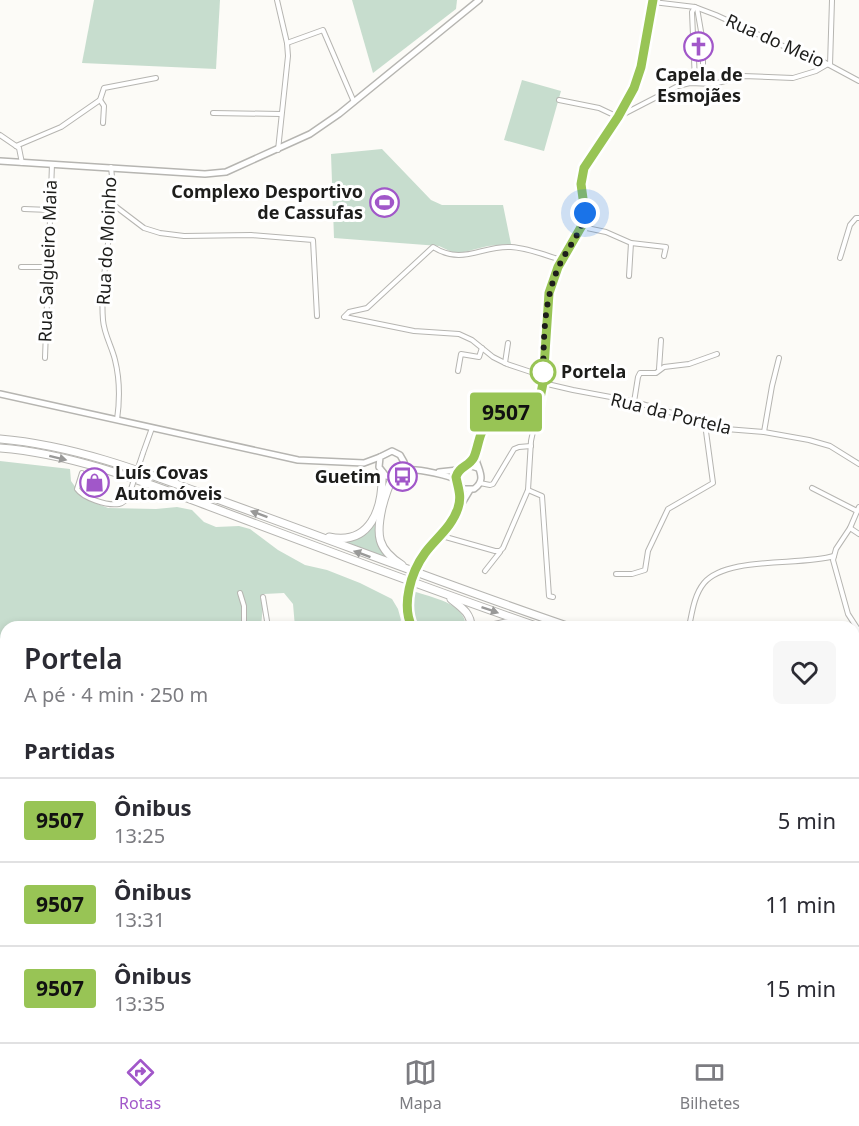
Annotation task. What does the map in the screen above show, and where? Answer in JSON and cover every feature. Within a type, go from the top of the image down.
[{"type":"highway","points":[[0,439],[50,446],[101,459],[553,621]]},
{"type":"highway","points":[[0,448],[48,455],[142,482],[521,621]]},
{"type":"highway","points":[[314,534],[337,539],[352,537],[363,532],[377,508],[382,487],[381,470]]},
{"type":"highway","points":[[397,475],[387,488],[379,523],[379,536],[387,554],[411,571]]},
{"type":"highway","points":[[443,594],[465,609],[471,621]]},
{"type":"main road","points":[[0,161],[205,174],[226,172],[310,134],[339,114],[479,0]]},
{"type":"main road","points":[[364,463],[387,452],[396,452],[404,462],[412,466],[444,473],[458,470],[468,465],[475,455],[481,434],[490,420],[512,411],[537,413],[543,379],[549,293],[562,261],[582,227],[585,213],[581,184],[584,168],[618,117],[638,78],[653,1]]},
{"type":"main road","points":[[0,394],[298,460],[364,463],[397,475],[415,470],[446,476],[457,481]]},
{"type":"main road","points":[[418,565],[425,553],[442,536],[470,490],[480,483],[482,477],[475,455]]},
{"type":"main road","points":[[380,457],[381,470]]},
{"type":"main road","points":[[397,475],[404,462]]},
{"type":"main road","points":[[468,465],[478,468]]},
{"type":"main road","points":[[458,470],[457,481],[460,487],[458,509]]},
{"type":"main road","points":[[460,487],[470,490]]},
{"type":"main road","points":[[409,590],[406,613],[409,621]]},
{"type":"street","points":[[277,0],[288,43],[278,150]]},
{"type":"street","points":[[559,100],[592,106],[618,117],[678,86],[695,82],[714,84],[743,76],[793,78],[816,71],[829,65],[832,0]]},
{"type":"street","name":"Rua do Meio","points":[[653,1],[696,7],[829,65],[859,81]]},
{"type":"street","points":[[696,7],[703,43],[703,82]]},
{"type":"street","points":[[695,82],[692,12],[696,7]]},
{"type":"street","points":[[288,43],[323,30],[354,102]]},
{"type":"street","points":[[695,60],[703,60]]},
{"type":"street","points":[[16,146],[61,127],[100,100],[104,88],[156,78]]},
{"type":"street","points":[[100,100],[104,106],[103,123]]},
{"type":"street","points":[[213,113],[281,114]]},
{"type":"street","points":[[0,135],[19,148],[22,163]]},
{"type":"street","name":"Rua Salgueiro Maia","points":[[45,358],[52,164]]},
{"type":"street","name":"Rua do Moinho","points":[[111,167],[111,203],[103,322],[118,376],[120,400],[117,420]]},
{"type":"street","points":[[111,203],[144,228],[160,233],[184,236],[251,235],[313,240],[317,316]]},
{"type":"street","points":[[24,210],[50,210]]},
{"type":"street","points":[[840,258],[850,225],[856,218],[859,218]]},
{"type":"street","points":[[582,227],[606,232],[631,243],[666,247],[664,256]]},
{"type":"street","points":[[629,276],[631,243]]},
{"type":"street","name":"Rua da Portela","points":[[562,261],[540,252],[510,247],[458,256],[441,253],[433,248],[367,308],[349,312],[344,317],[414,331],[459,334],[505,363],[573,390],[634,402],[726,429],[764,432],[809,440],[830,446],[859,464]]},
{"type":"street","points":[[21,267],[47,267]]},
{"type":"street","points":[[659,370],[661,340]]},
{"type":"street","points":[[505,363],[508,343]]},
{"type":"street","points":[[458,371],[461,354],[479,357],[482,348]]},
{"type":"street","points":[[634,402],[640,373],[656,373],[664,367],[689,364],[717,354]]},
{"type":"street","points":[[764,432],[779,358]]},
{"type":"street","points":[[485,571],[504,548],[528,490],[531,446],[537,413]]},
{"type":"street","points":[[616,574],[632,574],[645,570],[648,551],[668,509],[713,483],[705,424]]},
{"type":"street","points":[[82,473],[77,489],[84,496],[109,504],[120,504],[129,495],[152,428]]},
{"type":"street","points":[[480,483],[493,484],[514,449],[531,446]]},
{"type":"street","points":[[812,488],[858,509],[834,556],[848,614],[853,621]]},
{"type":"street","points":[[528,490],[542,496],[549,596],[553,597]]},
{"type":"street","points":[[850,528],[859,534]]},
{"type":"street","points":[[442,536],[500,551]]},
{"type":"street","points":[[690,621],[696,598],[703,584],[712,576],[728,569],[746,566],[819,560],[834,556]]},
{"type":"street","points":[[240,593],[244,606],[244,621]]},
{"type":"street","points":[[263,597],[267,621]]},
{"type":"green space","points":[[94,0],[220,0],[216,69],[82,63]]},
{"type":"green space","points":[[352,0],[457,0],[456,9],[373,73]]},
{"type":"green space","points":[[522,80],[561,91],[544,151],[504,140]]},
{"type":"green space","name":"Complexo Desportivo de Cassufas","points":[[382,149],[431,200],[442,205],[503,205],[511,244],[488,246],[456,254],[439,246],[334,238],[331,154]]},
{"type":"green space","points":[[0,461],[70,469],[71,481],[81,495],[108,508],[177,507],[192,510],[204,522],[216,527],[239,526],[250,529],[278,550],[305,565],[327,570],[392,599],[401,620],[294,621],[293,604],[284,593],[264,594],[262,621],[0,621]]},
{"type":"green space","points":[[378,515],[376,537],[386,557],[343,541],[350,540]]},
{"type":"green space","points":[[413,591],[454,606],[464,621],[415,621],[409,609]]},
{"type":"tunnel","points":[[409,590],[419,565]]},
{"type":"bus line","name":"9507","points":[[409,621],[406,613],[407,596],[418,565],[425,553],[442,536],[458,509],[460,487],[456,477],[458,470],[468,465],[475,455],[485,426],[490,420],[503,413],[520,411],[537,413],[543,383],[549,293],[558,267],[584,222],[581,184],[584,168],[618,117],[634,88],[641,67],[653,0]]},
{"type":"place","name":"Capela de Esmojães","points":[[699,46]]},
{"type":"place","name":"Complexo Desportivo de Cassufas","points":[[384,202]]},
{"type":"place","name":"Portela","points":[[543,372]]},
{"type":"place","name":"Guetim","points":[[402,477]]},
{"type":"place","name":"Luís Covas Automóveis","points":[[94,483]]},
{"type":"route","points":[[543,372],[543,376],[549,293],[558,267],[582,227],[585,213]]}]
